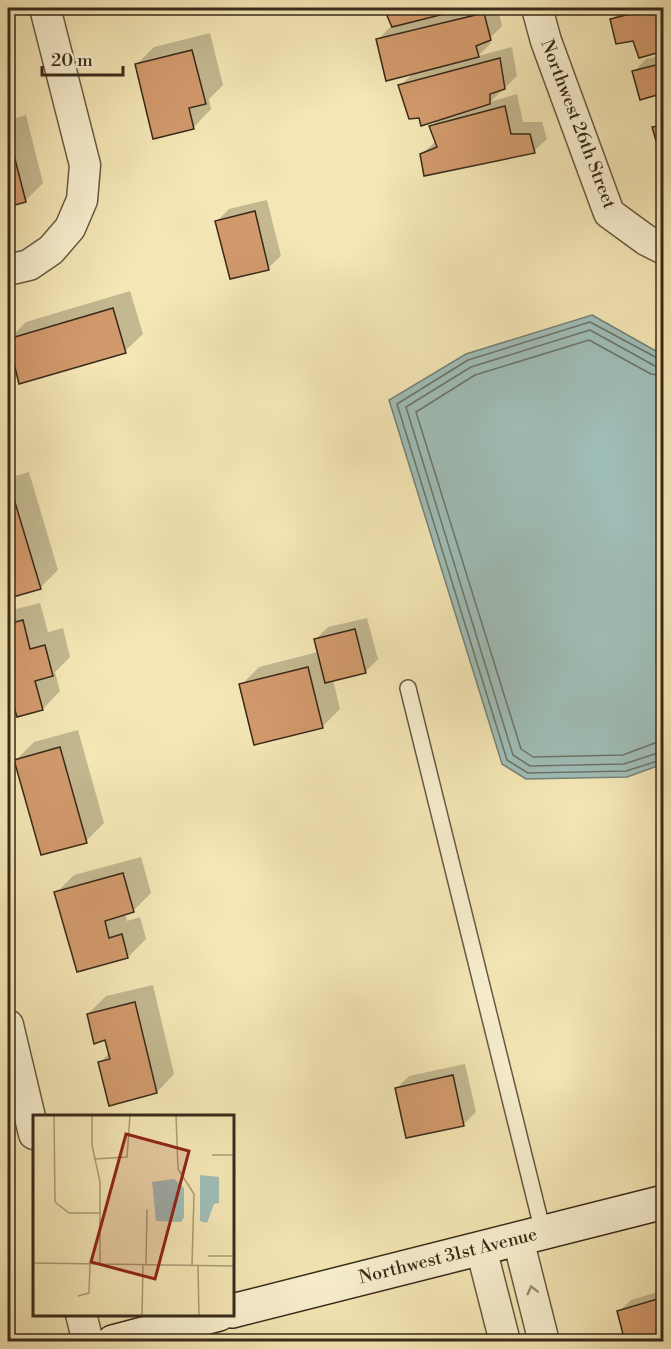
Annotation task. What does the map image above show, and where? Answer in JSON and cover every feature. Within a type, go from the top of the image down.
[{"type":"street","points":[[8,270],[29,265],[51,250],[70,228],[82,200],[85,165],[45,8]]},
{"type":"street","name":"Northwest 26th Street","points":[[537,8],[546,41],[609,213],[646,240],[663,249]]},
{"type":"street","points":[[8,1025],[33,1130]]},
{"type":"street","name":"Northwest 31st Avenue","points":[[234,1310],[663,1202]]},
{"type":"street","points":[[530,1236],[544,1341]]},
{"type":"street","points":[[481,1248],[505,1341]]},
{"type":"street","points":[[82,1316],[88,1341]]},
{"type":"street","points":[[113,1341],[211,1316]]},
{"type":"lane","points":[[408,688],[530,1236]]},
{"type":"water","points":[[592,315],[663,355],[663,764],[627,777],[526,779],[502,764],[389,400],[466,354]]},
{"type":"building","points":[[370,8],[468,8],[392,27],[384,9],[372,14]]},
{"type":"building","points":[[654,8],[664,8],[664,51],[639,58],[633,41],[616,44],[610,19]]},
{"type":"building","points":[[484,13],[491,40],[476,46],[479,57],[386,81],[376,39]]},
{"type":"building","points":[[192,50],[206,104],[189,108],[194,129],[153,139],[135,64]]},
{"type":"building","points":[[500,58],[505,89],[490,94],[490,104],[421,126],[419,118],[409,119],[398,85]]},
{"type":"building","points":[[664,63],[664,107],[661,107],[657,95],[640,100],[632,71]]},
{"type":"building","points":[[505,106],[511,134],[530,134],[535,153],[424,176],[420,154],[437,147],[429,126]]},
{"type":"building","points":[[664,125],[664,153],[660,154],[652,127]]},
{"type":"building","points":[[8,132],[26,202],[8,207]]},
{"type":"building","points":[[255,211],[269,270],[230,279],[215,221]]},
{"type":"building","points":[[113,308],[126,353],[19,384],[8,339]]},
{"type":"building","points":[[11,489],[41,589],[13,597],[8,578],[8,490]]},
{"type":"building","points":[[23,620],[30,649],[45,645],[53,676],[35,681],[43,710],[17,717],[11,697],[8,698],[8,624]]},
{"type":"building","points":[[355,629],[366,673],[325,683],[314,639]]},
{"type":"building","points":[[308,667],[323,728],[254,745],[239,684]]},
{"type":"building","points":[[60,747],[87,843],[41,855],[14,760]]},
{"type":"building","points":[[123,873],[134,912],[105,921],[109,938],[122,934],[128,958],[77,972],[54,892]]},
{"type":"building","points":[[135,1002],[157,1093],[109,1106],[98,1062],[110,1059],[105,1040],[94,1044],[87,1014]]},
{"type":"building","points":[[453,1075],[464,1126],[406,1138],[395,1088]]},
{"type":"building","points":[[664,1297],[664,1342],[625,1342],[617,1311]]}]
